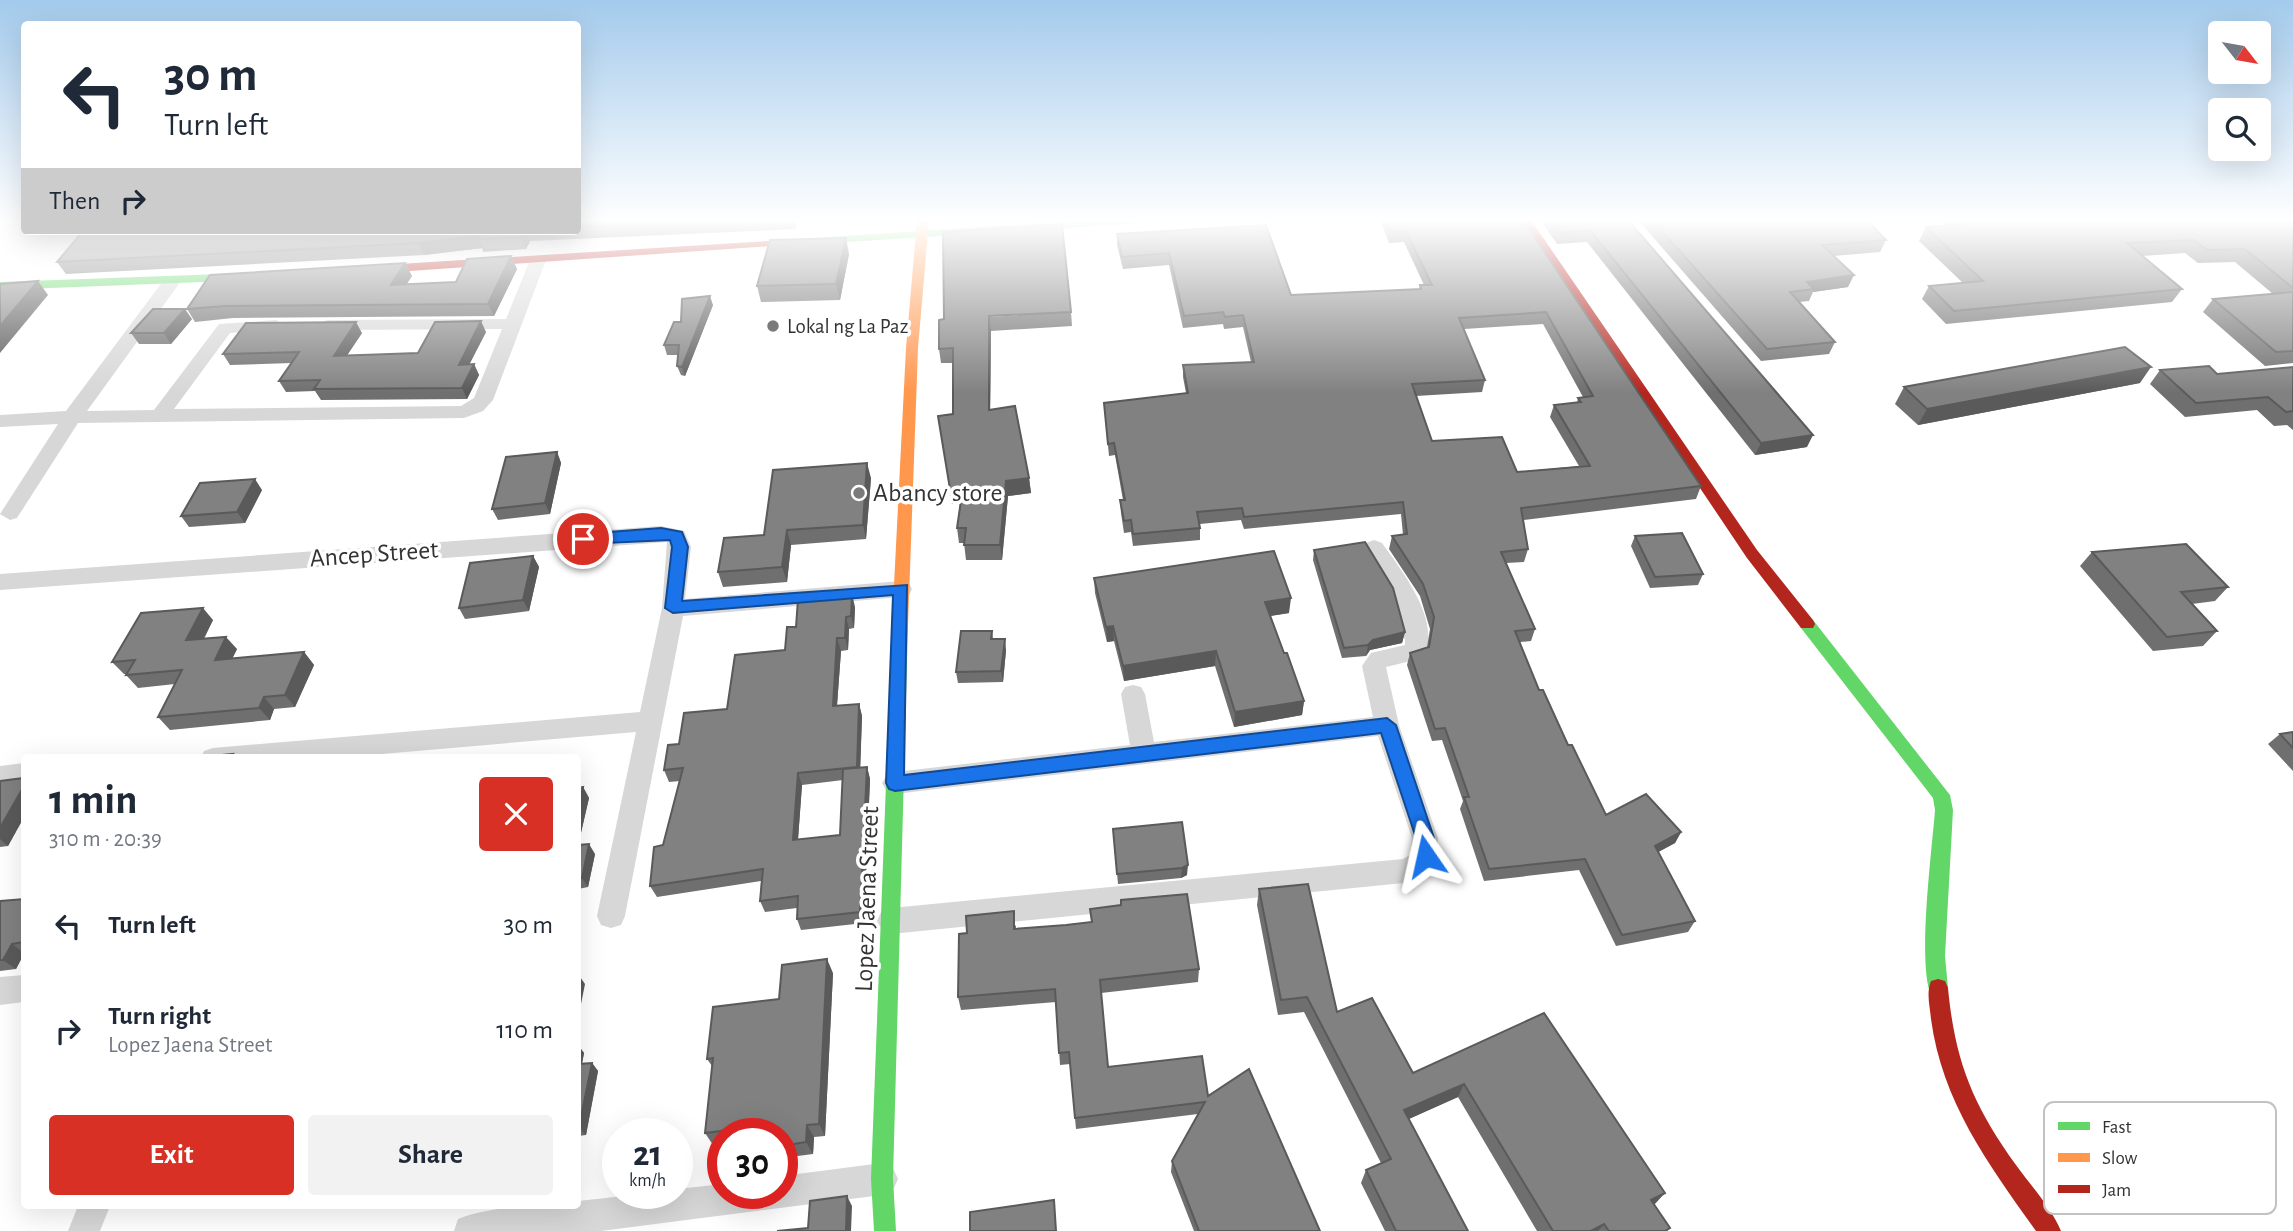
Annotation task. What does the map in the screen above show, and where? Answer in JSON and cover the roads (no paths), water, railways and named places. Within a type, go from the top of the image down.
[{"type":"street","points":[[0,286],[240,277]]},
{"type":"street","points":[[0,421],[72,417],[464,412],[476,407],[483,400],[531,277]]},
{"type":"street","name":"Lopez Jaena Street","points":[[885,1231],[882,1179],[901,589],[912,348],[919,277]]},
{"type":"street","points":[[1564,277],[1752,554],[1941,795],[1944,810],[1935,957],[1941,1023],[1959,1089],[2000,1162],[2050,1231]]},
{"type":"street","points":[[10,513],[36,478],[72,417],[172,281]]},
{"type":"street","points":[[159,416],[221,331],[233,326],[513,324]]},
{"type":"street","name":"Ancep Street","points":[[0,582],[661,534],[677,536],[680,547],[673,608],[611,916]]},
{"type":"street","points":[[891,921],[1404,871],[1419,866],[1426,856],[1425,838],[1387,725],[1374,666],[1379,659],[1415,652],[1418,641],[1399,583],[1374,548]]},
{"type":"street","points":[[673,608],[901,589]]},
{"type":"street","points":[[1133,694],[1144,754]]},
{"type":"street","points":[[260,754],[649,721]]},
{"type":"street","points":[[895,783],[1387,725]]},
{"type":"street","points":[[0,991],[21,989]]},
{"type":"street","points":[[798,1190],[882,1179]]},
{"type":"street","points":[[470,1231],[707,1202]]},
{"type":"street","points":[[84,1231],[93,1209]]},
{"type":"place","name":"Lokal ng La Paz","points":[[773,326]]},
{"type":"place","name":"Abancy store","points":[[859,493]]}]
